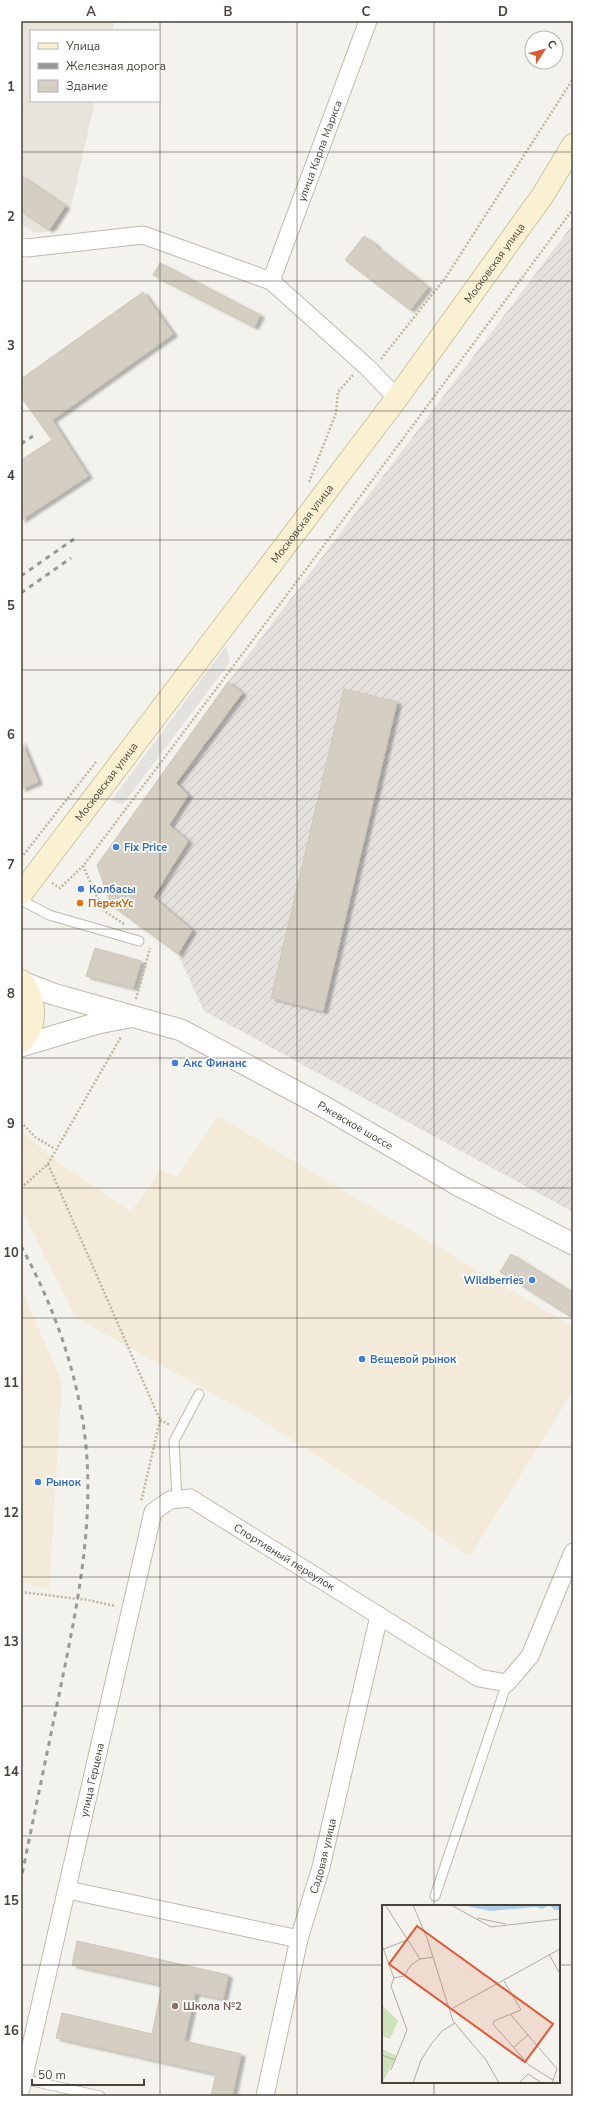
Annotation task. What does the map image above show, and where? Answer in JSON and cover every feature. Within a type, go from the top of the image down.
[{"type":"main road","name":"Московская улица","points":[[21,894],[397,398],[543,195],[573,145]]},
{"type":"main road","points":[[21,1042],[31,1028],[33,1016],[33,1004],[29,992],[22,982]]},
{"type":"street","name":"улица Карла Маркса","points":[[272,281],[368,21]]},
{"type":"street","points":[[21,247],[27,248],[143,235],[272,281],[367,367],[397,398]]},
{"type":"street","name":"Ржевское шоссе","points":[[22,982],[53,994],[181,1030],[321,1105],[458,1185],[573,1244]]},
{"type":"street","points":[[21,1046],[98,1024],[134,1016]]},
{"type":"street","name":"Спортивный переулок","points":[[184,1498],[479,1678],[507,1683]]},
{"type":"street","name":"улица Герцена","points":[[22,2084],[68,1890],[153,1512],[170,1500],[184,1498]]},
{"type":"street","points":[[507,1683],[530,1656],[573,1552]]},
{"type":"street","name":"Садовая улица","points":[[265,2096],[299,1939],[321,1867],[379,1616]]},
{"type":"street","points":[[68,1890],[299,1939]]},
{"type":"lane","points":[[21,900],[49,915],[139,941]]},
{"type":"lane","points":[[184,1498],[174,1441],[199,1394]]},
{"type":"lane","points":[[435,1896],[507,1683]]},
{"type":"lane","points":[[22,2084],[100,2096]]},
{"type":"path","points":[[308,484],[336,413],[338,392],[354,374],[381,359],[446,277],[573,79]]},
{"type":"path","points":[[127,926],[103,910],[83,866],[325,544],[573,209]]},
{"type":"path","points":[[21,858],[101,756]]},
{"type":"path","points":[[21,1188],[48,1164],[55,1149],[134,1016],[151,941]]},
{"type":"path","points":[[21,1122],[36,1137],[55,1149]]},
{"type":"path","points":[[48,1164],[160,1420],[140,1506]]},
{"type":"path","points":[[21,1592],[88,1600],[117,1607]]},
{"type":"path","points":[[115,1614],[118,1599]]},
{"type":"shaded area","points":[[21,21],[114,21],[112,30],[30,30],[30,102],[95,102],[70,211],[59,230],[34,233],[21,224]]},
{"type":"shaded area","points":[[573,224],[573,1212],[204,1011],[178,954],[191,930],[153,897],[188,841],[169,825],[188,795],[176,783],[242,693],[228,682]]},
{"type":"shaded area","points":[[226,646],[230,662],[123,804],[111,801]]},
{"type":"shaded area","name":"Вещевой рынок","points":[[218,1116],[573,1327],[573,1391],[470,1556],[263,1421],[76,1318],[21,1209],[21,1129],[49,1156],[131,1211],[161,1170],[177,1177]]},
{"type":"shaded area","name":"Рынок","points":[[21,1288],[62,1383],[49,1589],[21,1582]]},
{"type":"building","points":[[21,176],[65,206],[49,230],[21,211]]},
{"type":"building","points":[[364,236],[428,287],[410,310],[345,260]]},
{"type":"building","points":[[160,263],[260,315],[254,327],[153,275]]},
{"type":"building","points":[[143,292],[173,334],[52,420],[88,476],[21,520],[21,460],[52,440],[21,397],[21,379]]},
{"type":"building","points":[[228,682],[242,693],[176,783],[188,795],[169,825],[188,841],[153,897],[192,930],[178,954],[111,905],[97,865]]},
{"type":"building","points":[[344,689],[397,702],[323,1011],[271,998]]},
{"type":"building","points":[[21,741],[38,782],[21,789]]},
{"type":"building","points":[[95,948],[141,961],[133,988],[86,976]]},
{"type":"building","points":[[511,1254],[573,1293],[573,1318],[500,1272]]},
{"type":"building","name":"Школа №2","points":[[77,1941],[228,1975],[223,1999],[195,1993],[184,2041],[241,2054],[232,2096],[211,2096],[216,2074],[56,2038],[62,2013],[152,2034],[162,1985],[72,1965]]},
{"type":"railway","points":[[21,444],[33,436]]},
{"type":"railway","points":[[21,576],[74,539]]},
{"type":"railway","points":[[21,593],[71,558]]},
{"type":"railway","points":[[21,1246],[43,1291],[62,1338],[70,1363],[85,1437],[88,1501],[83,1564],[78,1596],[21,1879]]},
{"type":"place","name":"Fix Price","points":[[116,847]]},
{"type":"place","name":"Колбасы","points":[[81,889]]},
{"type":"place","name":"ПерекУс","points":[[80,903]]},
{"type":"place","name":"Акс Финанс","points":[[175,1063]]},
{"type":"place","name":"Wildberries","points":[[532,1280]]},
{"type":"place","name":"Вещевой рынок","points":[[362,1359]]},
{"type":"place","name":"Рынок","points":[[38,1482]]},
{"type":"place","name":"Школа №2","points":[[175,2006]]}]
